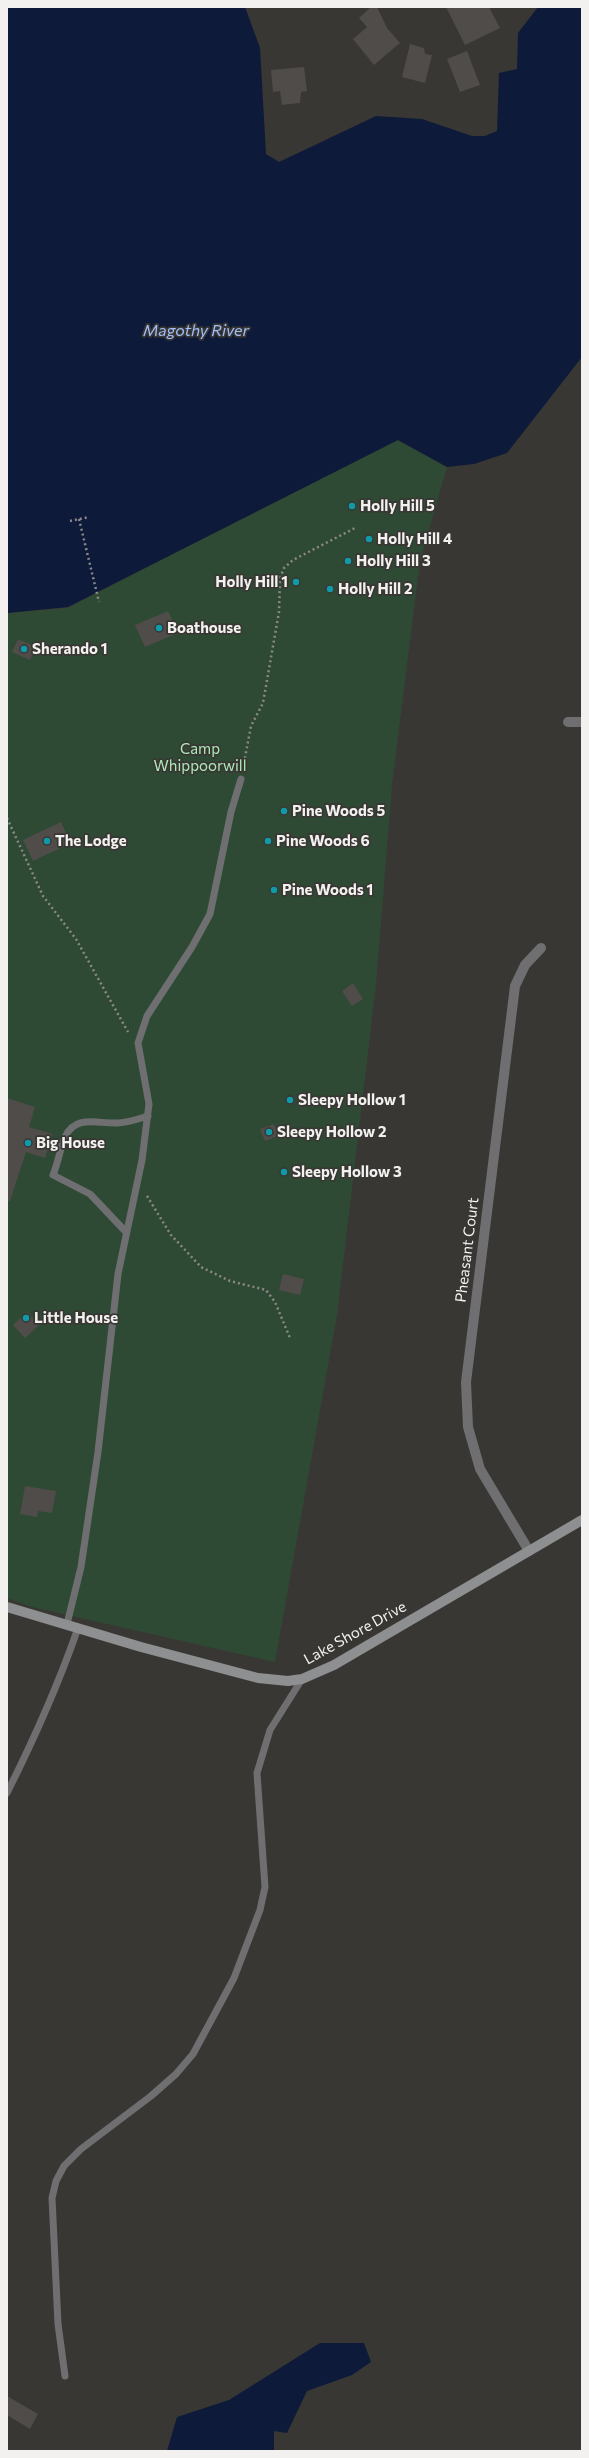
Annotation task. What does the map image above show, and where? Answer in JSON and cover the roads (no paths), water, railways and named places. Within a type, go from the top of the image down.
[{"type":"street","points":[[568,722],[582,722]]},
{"type":"street","name":"Pheasant Court","points":[[529,1551],[480,1469],[468,1428],[466,1382],[515,986],[525,965],[541,948]]},
{"type":"street","name":"Lake Shore Drive","points":[[7,1607],[258,1678],[288,1681],[302,1679],[334,1665],[582,1520]]},
{"type":"lane","points":[[67,1624],[81,1567],[98,1452],[112,1320],[126,1232],[138,1180],[150,1104],[138,1044],[147,1016],[192,947],[210,914],[231,812],[241,779]]},
{"type":"lane","points":[[126,1232],[90,1194],[53,1175],[65,1137],[73,1126],[95,1120],[118,1124],[148,1116]]},
{"type":"lane","points":[[7,1793],[59,1682],[78,1628]]},
{"type":"lane","points":[[65,2376],[58,2324],[52,2213],[52,2198],[56,2181],[64,2166],[81,2149],[151,2096],[176,2074],[193,2054],[234,1978],[260,1910],[265,1887],[257,1773],[270,1730],[302,1679]]},
{"type":"water","name":"Magothy River","points":[[7,7],[245,7],[260,48],[266,154],[279,162],[376,116],[422,119],[472,136],[485,136],[497,131],[499,73],[517,69],[518,33],[538,7],[582,7],[582,357],[507,453],[474,464],[447,467],[398,440],[68,607],[7,613]]},
{"type":"water","points":[[320,2343],[364,2343],[371,2362],[352,2375],[307,2391],[287,2433],[274,2431],[274,2451],[167,2451],[177,2417],[229,2400]]},
{"type":"place","name":"Holly Hill 5","points":[[352,506]]},
{"type":"place","name":"Holly Hill 4","points":[[369,539]]},
{"type":"place","name":"Holly Hill 3","points":[[348,561]]},
{"type":"place","name":"Holly Hill 1","points":[[296,582]]},
{"type":"place","name":"Holly Hill 2","points":[[330,589]]},
{"type":"place","name":"Boathouse","points":[[159,628]]},
{"type":"place","name":"Sherando 1","points":[[24,649]]},
{"type":"place","name":"Pine Woods 5","points":[[284,811]]},
{"type":"place","name":"The Lodge","points":[[47,841]]},
{"type":"place","name":"Pine Woods 6","points":[[268,841]]},
{"type":"place","name":"Pine Woods 1","points":[[274,890]]},
{"type":"place","name":"Sleepy Hollow 1","points":[[290,1100]]},
{"type":"place","name":"Sleepy Hollow 2","points":[[269,1132]]},
{"type":"place","name":"Big House","points":[[28,1143]]},
{"type":"place","name":"Sleepy Hollow 3","points":[[284,1172]]},
{"type":"place","name":"Little House","points":[[26,1318]]},
{"type":"park label","name":"Camp Whippoorwill","points":[[200,758]]}]
